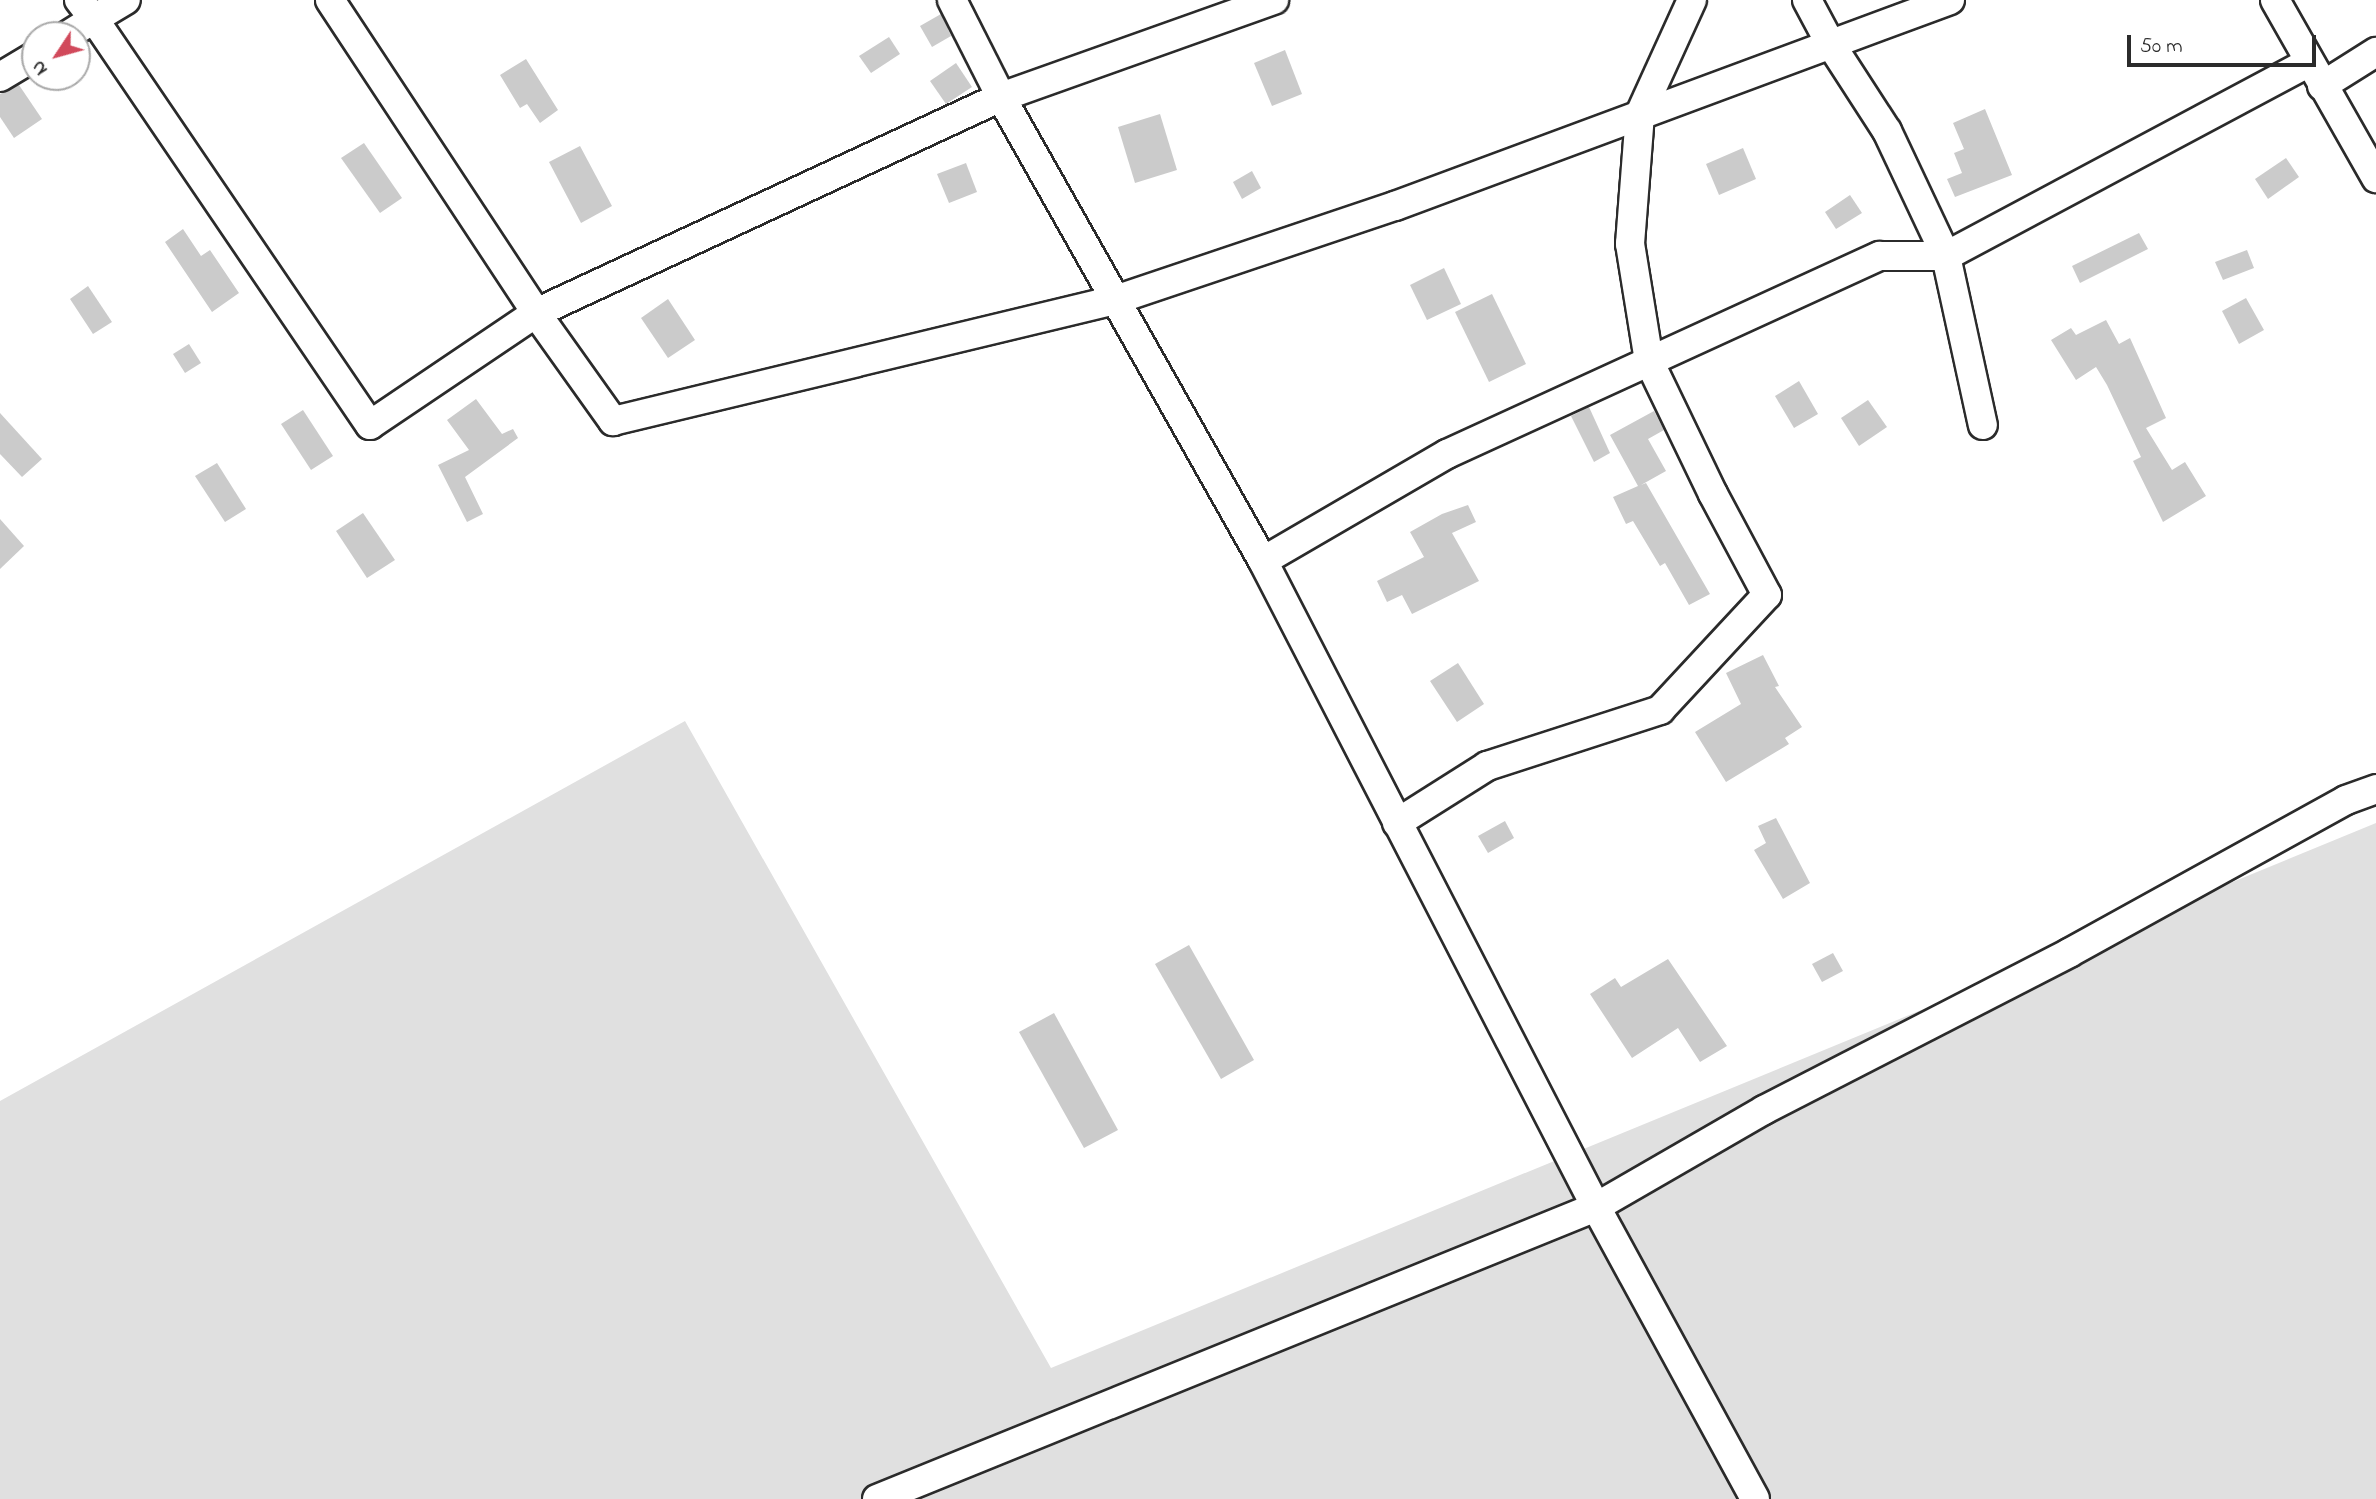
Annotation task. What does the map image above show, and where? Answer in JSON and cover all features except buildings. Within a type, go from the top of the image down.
[{"type":"street","points":[[126,0],[86,9],[370,425],[536,313],[1001,97],[1273,0]]},
{"type":"street","points":[[330,0],[536,313],[613,421],[1115,300],[1395,206],[1950,0]]},
{"type":"street","points":[[952,0],[1001,97],[1263,561],[1596,1207],[1755,1499]]},
{"type":"street","points":[[1397,823],[1487,766],[1660,710],[1767,595],[1713,494],[1649,361],[1630,244],[1640,114],[1692,0]]},
{"type":"street","points":[[1807,0],[1830,43],[1887,131],[1946,256],[1983,425]]},
{"type":"street","points":[[2275,0],[2315,75],[2376,178]]},
{"type":"street","points":[[1263,561],[1447,454],[1649,361],[1880,256],[1946,256],[2315,75],[2376,52]]},
{"type":"street","points":[[0,78],[21,65]]},
{"type":"street","points":[[877,1499],[1596,1207],[1764,1110],[2069,954],[2346,800],[2376,789]]},
{"type":"shaded area","points":[[685,721],[1051,1368],[2376,823],[2376,1499],[0,1499],[0,1101]]}]
